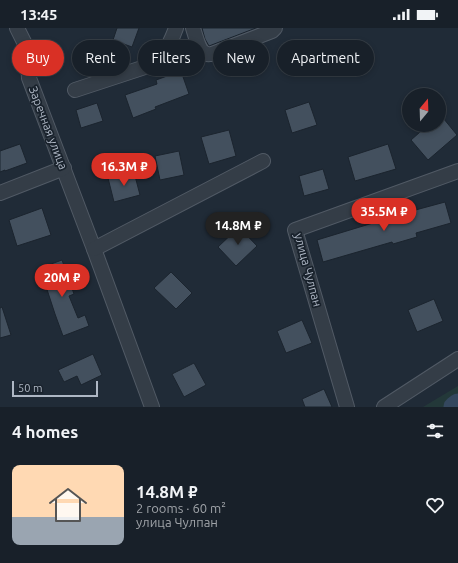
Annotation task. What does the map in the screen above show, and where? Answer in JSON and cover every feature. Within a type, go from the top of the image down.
[{"type":"street","name":"Заречная улица","points":[[17,28],[27,48],[29,78],[64,168],[152,407]]},
{"type":"street","points":[[75,90],[145,67],[154,62],[168,47],[176,28]]},
{"type":"street","points":[[193,28],[201,50],[205,53],[212,54],[272,31],[275,28]]},
{"type":"street","points":[[94,249],[263,161]]},
{"type":"street","points":[[0,193],[64,168]]},
{"type":"street","name":"улица Чулпан","points":[[347,407],[295,230],[458,171]]},
{"type":"street","points":[[384,407],[458,359]]},
{"type":"green space","points":[[458,386],[458,407],[423,407]]},
{"type":"building","points":[[117,28],[139,28],[132,47],[130,46],[130,40],[113,40]]},
{"type":"building","points":[[202,28],[256,28],[225,40],[213,40],[213,44],[209,46]]},
{"type":"building","points":[[167,76],[183,76],[189,94],[155,107],[156,109],[133,118],[125,95],[157,84],[156,80]]},
{"type":"building","points":[[309,102],[317,125],[292,133],[285,110]]},
{"type":"building","points":[[97,103],[103,121],[81,128],[76,110]]},
{"type":"building","points":[[446,122],[457,135],[428,160],[411,140],[420,132],[446,132]]},
{"type":"building","points":[[229,130],[236,156],[209,164],[201,137]]},
{"type":"building","points":[[20,144],[27,163],[0,172],[0,151]]},
{"type":"building","points":[[388,144],[396,169],[355,181],[348,157]]},
{"type":"building","points":[[179,151],[184,175],[160,180],[155,156]]},
{"type":"building","points":[[323,169],[329,189],[304,196],[299,176]]},
{"type":"building","points":[[134,172],[140,195],[114,202],[108,178]]},
{"type":"building","points":[[445,202],[451,223],[416,233],[417,237],[393,244],[392,242],[323,262],[317,240],[386,218]]},
{"type":"building","points":[[42,208],[51,235],[17,246],[9,220]]},
{"type":"building","points":[[239,227],[257,246],[236,266],[218,247]]},
{"type":"building","points":[[62,260],[74,294],[69,296],[78,318],[85,315],[89,326],[63,336],[40,268]]},
{"type":"building","points":[[171,272],[192,293],[176,309],[154,288]]},
{"type":"building","points":[[434,299],[443,321],[417,332],[408,310]]},
{"type":"building","points":[[2,307],[11,335],[0,338],[0,308]]},
{"type":"building","points":[[302,320],[312,343],[286,353],[277,331]]},
{"type":"building","points":[[93,354],[102,375],[81,385],[77,376],[64,382],[58,370]]},
{"type":"building","points":[[194,363],[206,385],[184,397],[172,374]]},
{"type":"building","points":[[324,389],[332,407],[305,407],[302,399]]},
{"type":"waterway","points":[[454,407],[458,404]]}]
